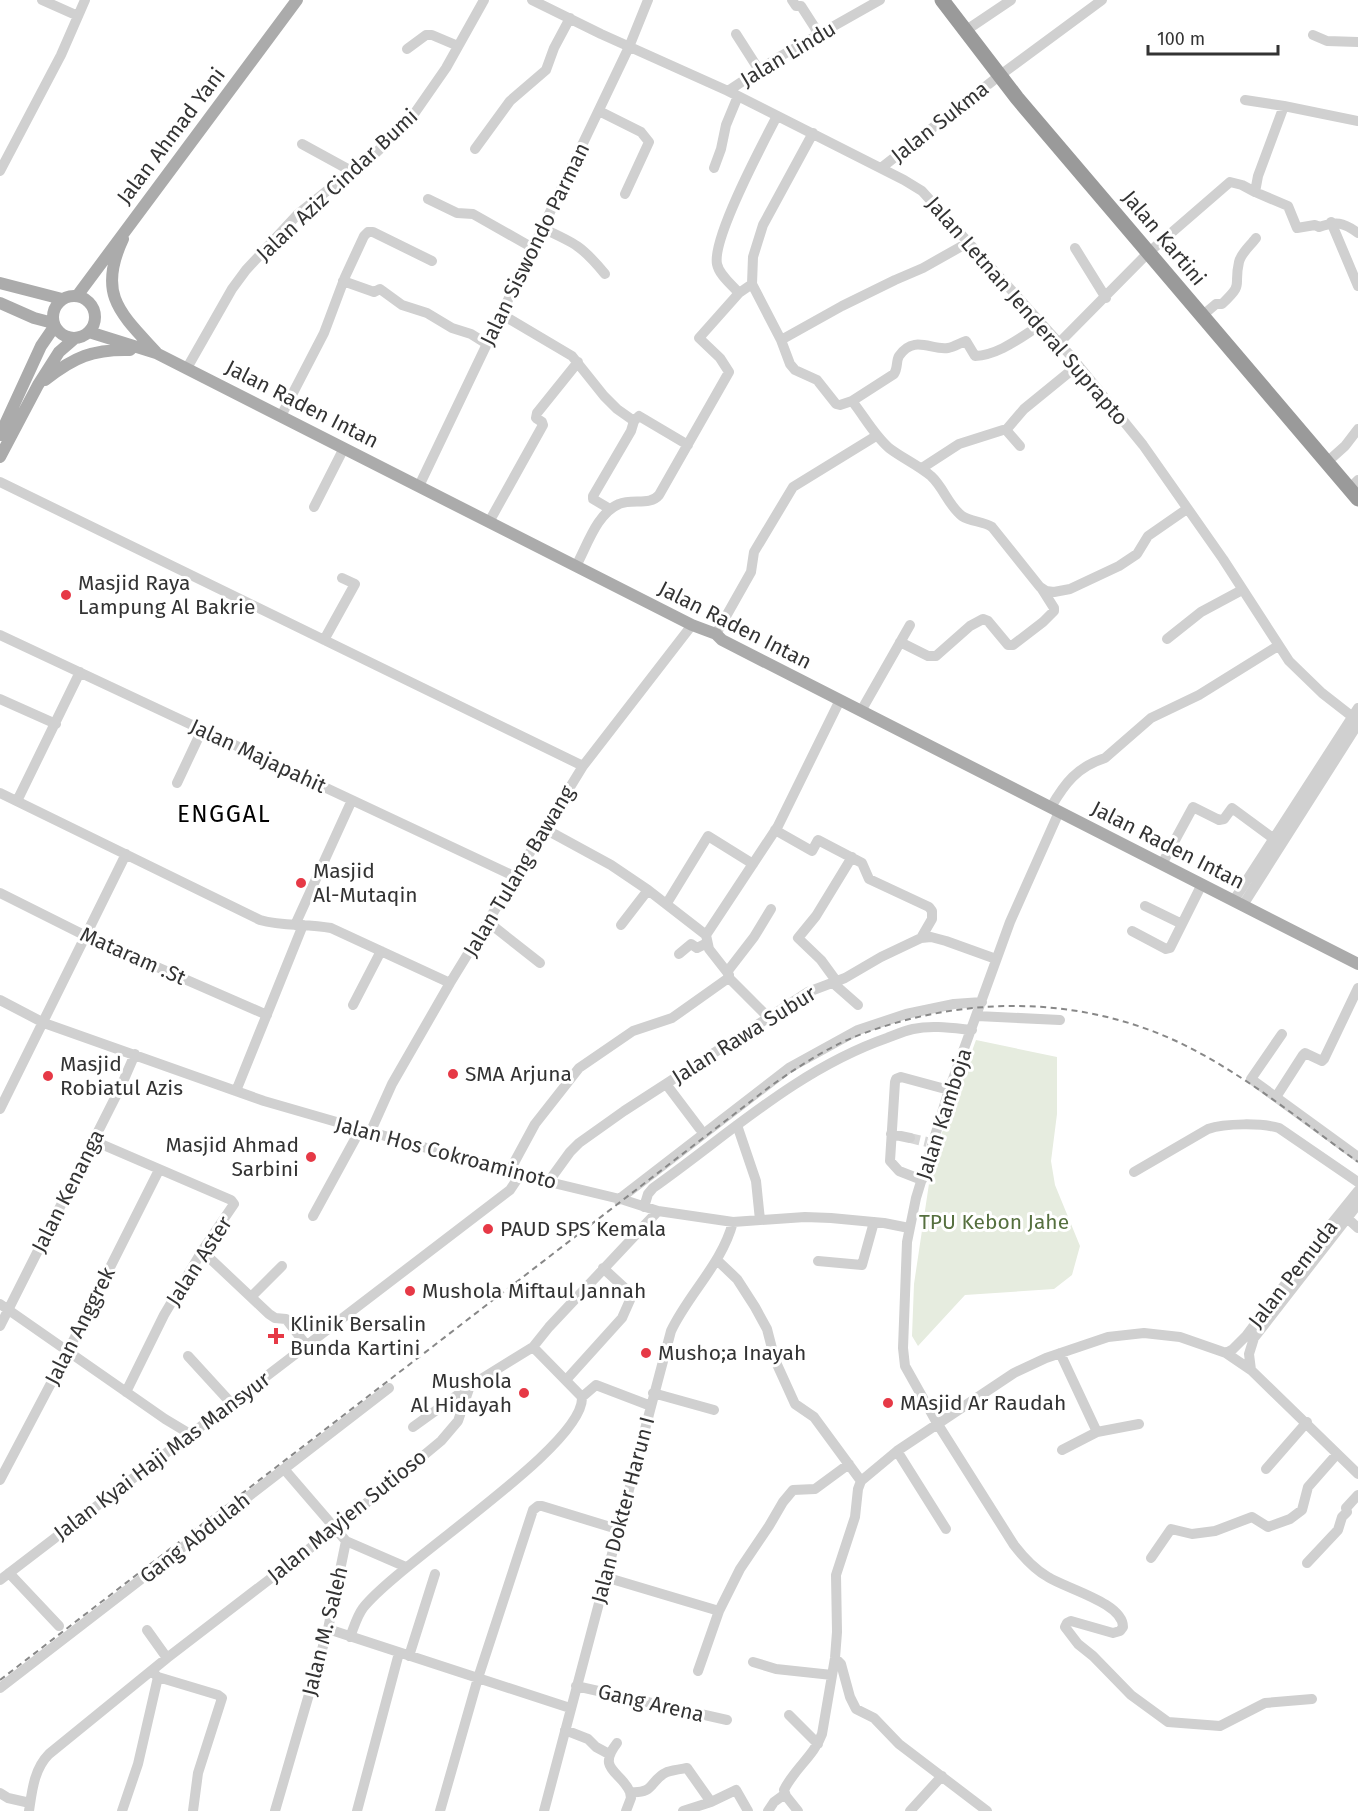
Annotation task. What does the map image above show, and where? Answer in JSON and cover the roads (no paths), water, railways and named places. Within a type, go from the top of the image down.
[{"type":"highway","name":"Jalan Kartini","points":[[942,0],[999,76],[1148,253],[1203,315],[1326,463],[1355,489]]},
{"type":"main road","name":"Jalan Ahmad Yani","points":[[77,296],[297,0]]},
{"type":"main road","points":[[133,220],[118,251],[112,271],[112,291],[117,306],[152,351]]},
{"type":"main road","points":[[0,283],[62,299],[77,296],[83,298],[93,307],[95,320],[89,332],[74,339],[59,352],[38,385],[0,457]]},
{"type":"main road","points":[[0,435],[41,346],[54,325],[52,314],[62,299]]},
{"type":"main road","points":[[0,303],[54,325],[66,338],[74,339]]},
{"type":"main road","name":"Jalan Raden Intan","points":[[89,332],[152,351],[187,368],[692,625],[716,634],[722,640],[1358,964]]},
{"type":"main road","points":[[38,385],[60,368],[86,354],[112,350],[152,351]]},
{"type":"street","points":[[42,0],[78,16]]},
{"type":"street","points":[[0,171],[61,55],[85,0]]},
{"type":"street","name":"Jalan Aziz Cindar Bumi","points":[[187,368],[232,289],[246,270],[298,214],[328,190],[343,184],[414,114],[441,75],[484,0]]},
{"type":"street","name":"Jalan Letnan Jenderal Suprapto","points":[[532,0],[629,47],[728,90],[922,191],[1078,365],[1143,445],[1289,661],[1311,684],[1357,718]]},
{"type":"street","name":"Jalan Siswondo Parman","points":[[419,486],[599,111],[648,0]]},
{"type":"street","points":[[792,0],[796,6],[801,6],[819,34]]},
{"type":"street","name":"Jalan Lindu","points":[[728,90],[819,34],[880,0]]},
{"type":"street","points":[[965,31],[1011,0]]},
{"type":"street","name":"Jalan Sukma","points":[[881,168],[999,76],[1102,0]]},
{"type":"street","points":[[475,149],[510,101],[546,70],[554,48],[570,18]]},
{"type":"street","points":[[736,34],[759,70]]},
{"type":"street","points":[[407,49],[426,35],[432,35],[458,46]]},
{"type":"street","points":[[1313,35],[1327,41],[1358,42]]},
{"type":"street","points":[[714,168],[726,125],[738,96]]},
{"type":"street","points":[[1245,100],[1358,121]]},
{"type":"street","points":[[1255,192],[1258,176],[1284,106]]},
{"type":"street","points":[[599,111],[641,132],[649,142],[625,194]]},
{"type":"street","points":[[739,293],[718,270],[717,256],[740,192],[777,116]]},
{"type":"street","points":[[813,133],[763,225],[753,257],[753,284],[781,340],[790,364],[795,370],[817,380],[838,405],[852,401],[894,374],[897,359],[913,346],[925,344],[947,348],[966,341],[975,356],[978,356],[1001,349],[1042,324]]},
{"type":"street","points":[[302,144],[355,173]]},
{"type":"street","points":[[1059,344],[1148,253],[1230,182],[1242,184],[1288,206],[1297,228],[1315,225],[1318,227],[1331,222],[1344,223],[1358,233]]},
{"type":"street","points":[[428,199],[457,213],[473,214],[533,248]]},
{"type":"street","points":[[1331,222],[1358,286]]},
{"type":"street","points":[[542,228],[576,243],[605,274]]},
{"type":"street","points":[[280,416],[324,333],[343,281],[368,232],[373,232],[432,261]]},
{"type":"street","points":[[1203,315],[1236,291],[1240,260],[1256,238]]},
{"type":"street","points":[[781,340],[842,306],[923,268],[969,242]]},
{"type":"street","points":[[1075,248],[1106,298]]},
{"type":"street","points":[[343,281],[374,292],[380,289],[402,305],[427,313],[452,328],[471,334],[487,344]]},
{"type":"street","points":[[576,566],[601,520],[610,509],[625,502],[656,499],[729,372],[720,358],[699,338],[739,293],[753,284]]},
{"type":"street","points":[[501,314],[572,356],[604,396],[634,421]]},
{"type":"street","points":[[489,522],[543,425],[536,418],[537,413],[578,362]]},
{"type":"street","points":[[922,468],[959,444],[1006,430],[1018,415],[1078,365]]},
{"type":"street","points":[[852,401],[876,436],[890,448],[922,468],[936,481],[949,504],[961,515],[992,527],[1042,589],[1054,608],[1054,611],[1043,622],[1013,645],[1008,645],[988,621],[982,619],[970,626],[936,656],[928,656],[900,642]]},
{"type":"street","points":[[610,509],[593,499],[592,496],[631,431],[634,421],[639,417],[688,445]]},
{"type":"street","points":[[1326,463],[1345,447],[1358,429]]},
{"type":"street","points":[[1006,430],[1020,446]]},
{"type":"street","points":[[716,634],[751,572],[754,552],[793,487],[876,436]]},
{"type":"street","points":[[314,507],[344,448]]},
{"type":"street","points":[[0,482],[583,766]]},
{"type":"street","points":[[1042,589],[1054,592],[1070,589],[1119,566],[1137,554],[1148,536],[1187,509]]},
{"type":"street","points":[[324,640],[355,584],[342,578]]},
{"type":"street","points":[[1167,639],[1202,612],[1242,590]]},
{"type":"street","name":"Jalan Tulang Bawang","points":[[313,1215],[365,1131],[450,983],[583,766],[692,625]]},
{"type":"street","points":[[861,711],[910,625]]},
{"type":"street","name":"Jalan Majapahit","points":[[0,635],[516,877]]},
{"type":"street","name":"Jalan Kamboja","points":[[1278,646],[1199,695],[1142,724],[1105,758],[1078,771],[1063,786],[996,959],[930,1143],[909,1228],[904,1361],[937,1423],[1014,1545],[1027,1561],[1049,1578],[1108,1605],[1121,1616],[1123,1627],[1120,1631],[1113,1633],[1071,1621],[1065,1626],[1078,1644],[1143,1706],[1168,1722],[1220,1726],[1265,1703],[1312,1699]]},
{"type":"street","points":[[17,801],[80,672]]},
{"type":"street","points":[[0,699],[56,724]]},
{"type":"street","points":[[678,954],[691,944],[697,948],[707,939],[775,831],[840,700]]},
{"type":"street","points":[[1238,903],[1274,839],[1357,718]]},
{"type":"street","points":[[1238,903],[1357,718]]},
{"type":"street","points":[[177,783],[202,730]]},
{"type":"street","points":[[0,793],[260,920],[274,924],[318,925],[331,928],[450,983]]},
{"type":"street","points":[[236,1091],[267,1015],[299,925],[352,800]]},
{"type":"street","points":[[1162,864],[1193,807],[1219,820],[1224,819],[1232,808],[1274,839]]},
{"type":"street","points":[[545,829],[611,865],[667,903],[707,939],[709,949],[727,975],[769,1018]]},
{"type":"street","points":[[775,831],[812,851],[818,840],[862,863],[869,879],[931,909],[932,919],[921,938]]},
{"type":"street","points":[[667,903],[708,836],[753,864]]},
{"type":"street","points":[[0,1109],[126,854]]},
{"type":"street","points":[[852,857],[816,916],[798,940],[821,960],[835,982],[858,1005]]},
{"type":"street","points":[[1132,931],[1166,949],[1170,948],[1202,884]]},
{"type":"street","points":[[621,925],[648,890]]},
{"type":"street","name":"Mataram .St","points":[[0,893],[86,936],[267,1015]]},
{"type":"street","points":[[1145,906],[1182,924]]},
{"type":"street","points":[[515,1173],[535,1124],[579,1068],[633,1031],[672,1018],[727,975],[771,909]]},
{"type":"street","points":[[488,922],[540,963]]},
{"type":"street","points":[[921,938],[931,937],[946,941],[996,959]]},
{"type":"street","name":"Jalan Rawa Subur","points":[[549,1181],[579,1143],[666,1084],[808,992],[835,982],[921,938]]},
{"type":"street","points":[[353,1005],[381,951]]},
{"type":"street","points":[[1276,1097],[1305,1053],[1322,1061],[1324,1059],[1358,988]]},
{"type":"street","name":"Jalan Hos Cokroaminoto","points":[[0,1000],[44,1023],[236,1091],[365,1131],[658,1211],[733,1222],[806,1217],[874,1222],[909,1228]]},
{"type":"street","points":[[618,1200],[789,1068],[858,1030],[906,1014],[954,1004],[982,1002]]},
{"type":"street","points":[[977,1016],[1060,1020]]},
{"type":"street","points":[[644,1207],[648,1194],[653,1188],[737,1125],[827,1064],[867,1045],[913,1029],[942,1027],[972,1030]]},
{"type":"street","points":[[1282,1034],[1251,1079],[1358,1157]]},
{"type":"street","name":"Jalan Kenanga","points":[[0,1326],[4,1307],[94,1141],[135,1054]]},
{"type":"street","points":[[922,1180],[899,1172],[890,1161],[895,1082],[898,1077],[949,1090]]},
{"type":"street","points":[[666,1084],[700,1129]]},
{"type":"street","points":[[737,1125],[756,1181],[760,1220]]},
{"type":"street","points":[[1134,1172],[1208,1129],[1220,1125],[1270,1125],[1279,1128],[1358,1182]]},
{"type":"street","points":[[891,1134],[910,1138]]},
{"type":"street","name":"Jalan Aster","points":[[94,1141],[234,1202],[164,1315],[126,1392]]},
{"type":"street","name":"Jalan Anggrek","points":[[0,1480],[159,1170]]},
{"type":"street","name":"Jalan Kyai Haji Mas Mansyur","points":[[0,1580],[510,1190],[515,1173]]},
{"type":"street","name":"Jalan Pemuda","points":[[1226,1353],[1246,1336],[1358,1191]]},
{"type":"street","name":"Jalan Pemuda","points":[[1251,1370],[1249,1354],[1254,1338],[1358,1204]]},
{"type":"street","points":[[413,1427],[470,1386],[533,1347],[658,1211]]},
{"type":"street","points":[[1347,1218],[1358,1228]]},
{"type":"street","name":"Jalan Dokter Harun I","points":[[544,1811],[671,1331],[687,1301],[717,1260],[729,1238],[733,1222]]},
{"type":"street","points":[[818,1261],[862,1265],[874,1222]]},
{"type":"street","points":[[202,1251],[274,1318],[286,1319],[307,1346]]},
{"type":"street","points":[[717,1260],[747,1292],[767,1329],[775,1360],[795,1404],[814,1417],[861,1481]]},
{"type":"street","points":[[250,1297],[282,1266]]},
{"type":"street","points":[[566,1380],[619,1322],[629,1305],[631,1295],[629,1292],[603,1269]]},
{"type":"street","points":[[4,1307],[190,1434]]},
{"type":"street","points":[[768,1811],[784,1794],[789,1780],[818,1744],[835,1658],[836,1575],[855,1517],[861,1481],[897,1451],[1014,1373],[1060,1353],[1108,1337],[1144,1333],[1180,1337],[1226,1353],[1251,1370],[1358,1474]]},
{"type":"street","points":[[533,1347],[582,1397]]},
{"type":"street","points":[[1060,1353],[1097,1432]]},
{"type":"street","points":[[188,1356],[231,1403]]},
{"type":"street","points":[[350,1637],[363,1608],[406,1567],[542,1458],[574,1419],[582,1397],[596,1385],[651,1406]]},
{"type":"street","name":"Jalan Mayjen Sutioso","points":[[29,1807],[36,1775],[45,1758],[155,1674],[167,1658],[335,1529],[450,1432],[458,1421],[470,1386]]},
{"type":"street","name":"Gang Abdulah","points":[[0,1688],[389,1388]]},
{"type":"street","points":[[653,1393],[714,1410]]},
{"type":"street","points":[[1266,1469],[1306,1422]]},
{"type":"street","points":[[1062,1450],[1097,1432],[1139,1424]]},
{"type":"street","points":[[897,1451],[946,1529]]},
{"type":"street","points":[[1151,1558],[1171,1529],[1192,1534],[1215,1531],[1252,1517],[1268,1527],[1290,1519],[1302,1510],[1308,1487],[1337,1454]]},
{"type":"street","points":[[698,1671],[719,1611],[740,1569],[788,1496],[793,1490],[815,1489],[849,1464]]},
{"type":"street","name":"Jalan M. Saleh","points":[[275,1811],[328,1629],[346,1541],[284,1469]]},
{"type":"street","points":[[1308,1563],[1338,1530],[1342,1517],[1347,1512],[1346,1508],[1358,1495]]},
{"type":"street","points":[[440,1811],[478,1678],[531,1514],[538,1506],[617,1529]]},
{"type":"street","points":[[346,1541],[406,1567]]},
{"type":"street","points":[[9,1573],[59,1626]]},
{"type":"street","points":[[357,1811],[404,1654],[435,1574]]},
{"type":"street","points":[[605,1576],[719,1611]]},
{"type":"street","points":[[328,1629],[570,1708]]},
{"type":"street","points":[[147,1630],[167,1658]]},
{"type":"street","points":[[835,1658],[841,1664],[850,1697],[856,1709],[874,1718],[899,1744],[987,1811]]},
{"type":"street","points":[[753,1662],[771,1668],[832,1675]]},
{"type":"street","points":[[122,1811],[138,1764],[155,1674],[222,1698],[198,1773],[193,1811]]},
{"type":"street","name":"Gang Arena","points":[[576,1686],[727,1720]]},
{"type":"street","points":[[789,1715],[818,1744]]},
{"type":"street","points":[[565,1730],[588,1739],[596,1747],[609,1754]]},
{"type":"street","points":[[617,1743],[609,1754],[610,1766],[630,1792],[631,1798],[626,1811]]},
{"type":"street","points":[[630,1792],[640,1793],[649,1790],[667,1772],[687,1768],[711,1802]]},
{"type":"street","points":[[910,1811],[942,1776]]},
{"type":"street","points":[[682,1811],[711,1802],[735,1790],[748,1811]]},
{"type":"street","points":[[0,1793],[29,1807]]},
{"type":"street","points":[[784,1794],[798,1811]]},
{"type":"tunnel","points":[[910,1138],[927,1142]]},
{"type":"railway","points":[[0,1680],[772,1085],[822,1053],[854,1037],[894,1023],[975,1008],[1016,1006],[1057,1008],[1097,1015],[1137,1026],[1200,1053],[1270,1097],[1358,1162]]},
{"type":"place","name":"Masjid Raya Lampung Al Bakrie","points":[[66,595]]},
{"type":"place","name":"Masjid Al-Mutaqin","points":[[301,883]]},
{"type":"place","name":"SMA Arjuna","points":[[453,1074]]},
{"type":"place","name":"Masjid Robiatul Azis","points":[[48,1076]]},
{"type":"place","name":"Masjid Ahmad Sarbini","points":[[311,1157]]},
{"type":"place","name":"PAUD SPS Kemala","points":[[488,1229]]},
{"type":"place","name":"Mushola Miftaul Jannah","points":[[410,1291]]},
{"type":"place","name":"Klinik Bersalin Bunda Kartini","points":[[276,1336]]},
{"type":"place","name":"Musho;a Inayah","points":[[646,1353]]},
{"type":"place","name":"Mushola Al Hidayah","points":[[524,1393]]},
{"type":"place","name":"MAsjid Ar Raudah","points":[[888,1403]]},
{"type":"district","name":"ENGGAL","points":[[224,814]]},
{"type":"park label","name":"TPU Kebon Jahe","points":[[994,1222]]}]
